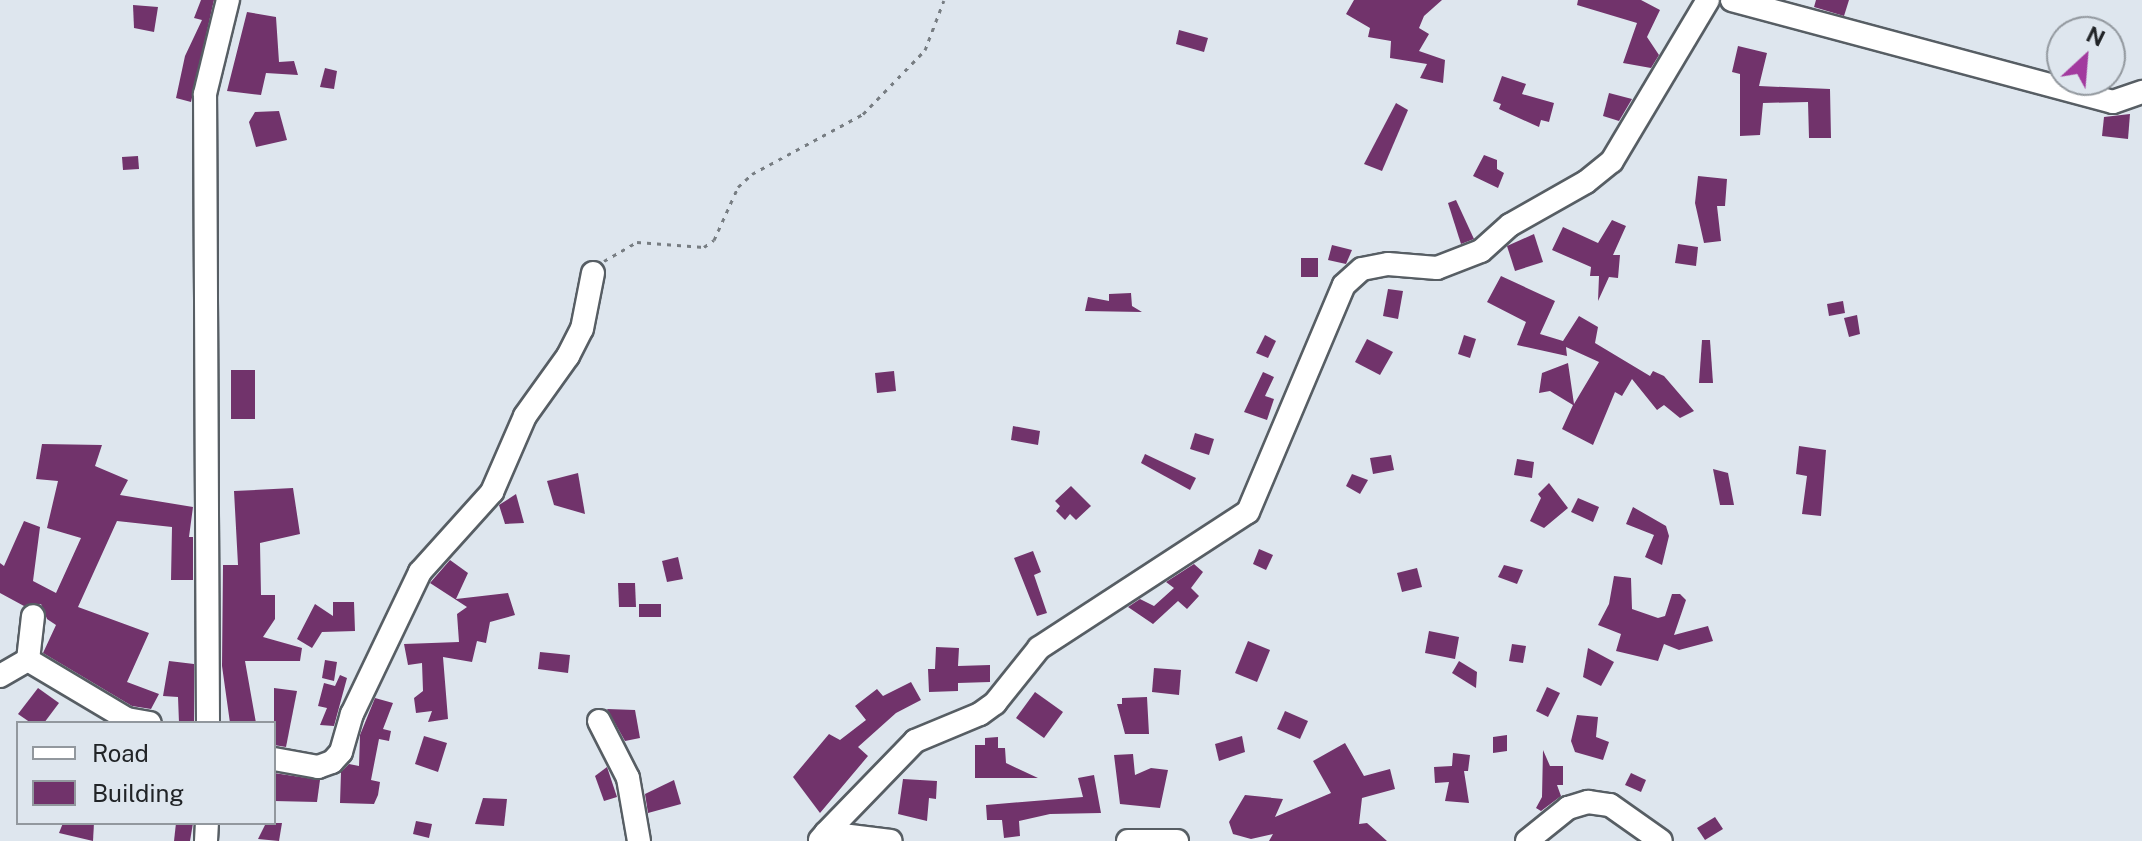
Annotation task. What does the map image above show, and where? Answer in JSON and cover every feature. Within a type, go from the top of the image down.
[{"type":"street","points":[[208,721],[205,94],[228,0]]},
{"type":"street","points":[[823,837],[915,741],[980,714],[995,703],[1039,648],[1248,512],[1344,285],[1362,269],[1388,264],[1437,268],[1481,251],[1510,225],[1586,182],[1612,161],[1708,0]]},
{"type":"street","points":[[1732,0],[2113,102],[2142,92]]},
{"type":"street","points":[[276,759],[318,767],[332,762],[341,752],[352,714],[420,572],[492,492],[525,416],[568,356],[582,329],[593,273]]},
{"type":"street","points":[[28,660],[33,616]]},
{"type":"street","points":[[0,676],[28,660]]},
{"type":"street","points":[[28,660],[127,719],[138,721]]},
{"type":"street","points":[[599,721],[628,778],[639,841]]},
{"type":"street","points":[[1527,841],[1568,808],[1588,802],[1610,805],[1661,841]]},
{"type":"street","points":[[823,837],[891,841]]},
{"type":"street","points":[[1128,841],[1177,841]]},
{"type":"path","points":[[593,273],[611,254],[637,242],[704,247],[714,240],[738,187],[752,174],[863,114],[925,50],[944,0]]},
{"type":"building","points":[[201,0],[214,0],[191,102],[176,98],[185,56],[202,20],[194,18]]},
{"type":"building","points":[[1354,0],[1442,0],[1424,16],[1419,28],[1429,34],[1419,51],[1445,60],[1443,83],[1420,78],[1427,64],[1390,58],[1391,41],[1368,37],[1370,28],[1346,14]]},
{"type":"building","points":[[1578,0],[1641,0],[1660,10],[1647,37],[1659,55],[1651,68],[1623,63],[1637,23],[1577,5]]},
{"type":"building","points":[[1816,0],[1849,0],[1844,16],[1814,7]]},
{"type":"building","points":[[133,5],[158,7],[154,32],[134,28]]},
{"type":"building","points":[[247,12],[276,17],[279,62],[294,61],[298,75],[266,73],[261,95],[227,91]]},
{"type":"building","points":[[1179,30],[1208,38],[1204,52],[1176,44]]},
{"type":"building","points":[[1738,46],[1767,53],[1759,86],[1830,89],[1831,138],[1809,138],[1808,102],[1763,103],[1760,135],[1740,136],[1740,74],[1732,72]]},
{"type":"building","points":[[325,68],[337,71],[334,89],[320,87]]},
{"type":"building","points":[[1502,76],[1526,84],[1522,94],[1554,103],[1549,122],[1541,120],[1539,127],[1499,109],[1501,104],[1493,101]]},
{"type":"building","points":[[1609,93],[1632,99],[1619,121],[1603,116]]},
{"type":"building","points":[[1396,103],[1408,110],[1382,171],[1364,164]]},
{"type":"building","points":[[279,111],[287,140],[256,147],[249,122],[255,112]]},
{"type":"building","points":[[2130,114],[2128,139],[2102,136],[2104,117]]},
{"type":"building","points":[[1484,155],[1497,160],[1497,169],[1504,173],[1498,188],[1473,176]]},
{"type":"building","points":[[138,156],[139,169],[123,170],[122,157]]},
{"type":"building","points":[[1698,176],[1727,179],[1725,206],[1717,206],[1721,241],[1704,243],[1695,203]]},
{"type":"building","points":[[1456,200],[1474,239],[1461,244],[1448,203]]},
{"type":"building","points":[[1612,220],[1626,226],[1613,255],[1620,255],[1618,278],[1609,277],[1598,301],[1599,276],[1590,276],[1591,267],[1552,250],[1563,227],[1598,243]]},
{"type":"building","points":[[1534,234],[1543,262],[1515,271],[1507,246]]},
{"type":"building","points":[[1678,244],[1698,247],[1696,266],[1675,263]]},
{"type":"building","points":[[1332,245],[1352,250],[1346,264],[1328,260]]},
{"type":"building","points":[[1301,258],[1318,258],[1318,277],[1301,277]]},
{"type":"building","points":[[1501,276],[1555,301],[1540,334],[1563,341],[1579,316],[1598,327],[1595,343],[1650,376],[1653,371],[1664,376],[1694,411],[1680,418],[1664,405],[1657,410],[1632,379],[1622,396],[1615,392],[1593,445],[1562,429],[1573,405],[1550,391],[1539,393],[1542,373],[1568,363],[1574,404],[1599,362],[1566,347],[1567,356],[1517,345],[1526,322],[1487,302]]},
{"type":"building","points":[[1388,289],[1403,291],[1398,319],[1383,316]]},
{"type":"building","points":[[1131,293],[1132,306],[1142,312],[1085,311],[1088,297],[1109,301],[1109,294]]},
{"type":"building","points":[[1843,301],[1845,313],[1829,316],[1827,304]]},
{"type":"building","points":[[1857,315],[1860,334],[1849,337],[1844,318]]},
{"type":"building","points":[[1265,335],[1276,341],[1268,358],[1256,353]]},
{"type":"building","points":[[1464,335],[1476,339],[1470,358],[1458,354]]},
{"type":"building","points":[[1367,339],[1393,352],[1380,375],[1355,362]]},
{"type":"building","points":[[1702,340],[1710,340],[1713,383],[1699,383]]},
{"type":"building","points":[[231,370],[255,370],[255,419],[231,419]]},
{"type":"building","points":[[894,371],[896,391],[877,393],[875,373]]},
{"type":"building","points":[[1263,372],[1274,377],[1265,396],[1274,399],[1267,420],[1244,412]]},
{"type":"building","points":[[1013,426],[1040,431],[1038,445],[1011,440]]},
{"type":"building","points":[[1195,433],[1214,439],[1209,455],[1190,449]]},
{"type":"building","points":[[42,444],[102,445],[95,466],[128,480],[120,495],[193,507],[189,537],[193,537],[193,580],[171,580],[172,527],[117,521],[78,607],[149,633],[127,682],[159,694],[151,709],[132,706],[43,653],[56,625],[47,619],[41,604],[24,606],[0,593],[0,563],[4,566],[24,521],[40,527],[33,581],[56,593],[81,538],[47,528],[58,481],[36,479]]},
{"type":"building","points":[[1799,446],[1826,450],[1821,516],[1802,514],[1807,476],[1796,474]]},
{"type":"building","points":[[1145,454],[1196,478],[1190,490],[1141,463]]},
{"type":"building","points":[[1391,455],[1394,470],[1373,474],[1370,458]]},
{"type":"building","points":[[1517,459],[1534,462],[1532,478],[1514,475]]},
{"type":"building","points":[[1713,469],[1728,473],[1734,505],[1720,505]]},
{"type":"building","points":[[578,473],[585,514],[554,505],[547,481]]},
{"type":"building","points":[[1352,474],[1368,480],[1360,494],[1346,486]]},
{"type":"building","points":[[1549,483],[1568,508],[1544,528],[1530,521],[1541,498],[1538,494]]},
{"type":"building","points":[[1071,486],[1091,506],[1076,520],[1070,514],[1065,520],[1056,511],[1060,506],[1055,501]]},
{"type":"building","points":[[293,488],[300,534],[260,543],[261,595],[275,595],[275,619],[263,637],[302,648],[300,661],[245,661],[256,721],[230,721],[222,666],[223,565],[238,565],[234,491]]},
{"type":"building","points":[[516,494],[524,523],[505,524],[499,505]]},
{"type":"building","points":[[1578,498],[1599,507],[1593,522],[1571,512]]},
{"type":"building","points":[[1633,507],[1666,526],[1669,536],[1662,565],[1645,557],[1654,535],[1626,524]]},
{"type":"building","points":[[1259,549],[1273,555],[1266,570],[1253,564]]},
{"type":"building","points":[[1033,551],[1041,572],[1034,575],[1047,613],[1037,616],[1014,558]]},
{"type":"building","points":[[678,557],[683,579],[667,582],[662,561]]},
{"type":"building","points":[[450,560],[468,573],[456,599],[508,593],[515,615],[490,622],[486,643],[477,641],[472,662],[443,657],[448,719],[428,722],[432,711],[416,713],[414,698],[423,691],[422,663],[408,665],[404,644],[459,642],[457,614],[467,607],[430,583]]},
{"type":"building","points":[[1194,564],[1203,572],[1191,588],[1199,596],[1187,609],[1178,601],[1153,624],[1128,607],[1140,599],[1154,606],[1174,588],[1166,582]]},
{"type":"building","points":[[1504,565],[1523,570],[1517,584],[1498,577]]},
{"type":"building","points":[[1417,568],[1422,587],[1402,592],[1397,573]]},
{"type":"building","points":[[1614,576],[1631,578],[1632,609],[1658,618],[1665,616],[1672,594],[1680,594],[1686,600],[1674,635],[1708,626],[1713,641],[1679,650],[1664,644],[1658,661],[1616,651],[1621,634],[1598,625],[1609,604]]},
{"type":"building","points":[[618,583],[635,583],[636,607],[619,607]]},
{"type":"building","points":[[333,602],[354,602],[355,631],[322,632],[312,648],[297,639],[315,604],[333,616]]},
{"type":"building","points":[[639,604],[661,604],[661,617],[639,617]]},
{"type":"building","points":[[1429,631],[1459,637],[1455,659],[1425,653]]},
{"type":"building","points":[[1248,641],[1270,650],[1257,682],[1235,673]]},
{"type":"building","points":[[1512,644],[1526,646],[1523,663],[1509,661]]},
{"type":"building","points":[[936,647],[959,648],[958,666],[990,665],[990,682],[958,683],[958,691],[929,692],[928,669],[935,669]]},
{"type":"building","points":[[1588,648],[1614,662],[1601,686],[1583,677]]},
{"type":"building","points":[[540,652],[570,655],[568,673],[538,669]]},
{"type":"building","points":[[325,660],[337,662],[334,681],[322,678]]},
{"type":"building","points":[[169,661],[194,664],[194,721],[179,721],[178,697],[163,696]]},
{"type":"building","points":[[1459,661],[1477,672],[1476,688],[1452,673]]},
{"type":"building","points":[[1154,668],[1181,670],[1179,695],[1152,692]]},
{"type":"building","points":[[340,675],[347,678],[334,726],[320,725],[327,708],[318,706],[324,683],[335,686]]},
{"type":"building","points":[[911,682],[921,700],[896,713],[858,747],[868,756],[820,813],[793,777],[829,734],[840,740],[866,720],[855,706],[877,689],[883,696]]},
{"type":"building","points":[[1547,687],[1560,693],[1548,717],[1536,711]]},
{"type":"building","points":[[38,688],[59,703],[46,721],[28,721],[18,714]]},
{"type":"building","points":[[274,688],[297,691],[286,747],[276,745]]},
{"type":"building","points":[[1035,692],[1063,712],[1044,738],[1016,718]]},
{"type":"building","points":[[1147,697],[1149,734],[1125,734],[1117,704],[1122,704],[1122,698]]},
{"type":"building","points":[[375,698],[393,703],[383,729],[391,731],[389,741],[379,739],[371,780],[380,782],[378,795],[374,804],[340,803],[341,772],[349,764],[359,766],[360,735]]},
{"type":"building","points":[[607,709],[635,710],[640,738],[625,741]]},
{"type":"building","points":[[1285,711],[1308,721],[1300,739],[1277,729]]},
{"type":"building","points":[[1577,715],[1598,717],[1596,737],[1609,742],[1603,760],[1575,752],[1571,741]]},
{"type":"building","points":[[1507,735],[1507,751],[1493,753],[1493,737]]},
{"type":"building","points":[[424,736],[447,743],[438,772],[415,764]]},
{"type":"building","points":[[1242,736],[1245,752],[1219,761],[1215,744]]},
{"type":"building","points":[[998,737],[998,748],[1005,748],[1006,763],[1038,778],[975,778],[975,745],[985,745],[985,738]]},
{"type":"building","points":[[1345,743],[1364,776],[1390,769],[1395,789],[1362,798],[1359,824],[1367,823],[1387,841],[1269,841],[1273,834],[1251,839],[1233,834],[1229,822],[1245,795],[1283,799],[1275,817],[1331,793],[1313,761]]},
{"type":"building","points":[[1543,750],[1550,766],[1563,766],[1563,785],[1557,785],[1561,796],[1541,811],[1536,808],[1542,797]]},
{"type":"building","points":[[1453,753],[1470,755],[1468,771],[1464,771],[1469,803],[1445,801],[1449,782],[1435,783],[1434,767],[1452,766]]},
{"type":"building","points":[[1133,754],[1135,775],[1151,768],[1168,770],[1160,808],[1120,804],[1114,755]]},
{"type":"building","points":[[607,767],[617,797],[604,801],[595,776]]},
{"type":"building","points":[[276,773],[320,780],[317,802],[276,801]]},
{"type":"building","points":[[1631,773],[1646,780],[1641,792],[1625,785]]},
{"type":"building","points":[[1094,775],[1101,813],[1050,814],[1019,821],[1020,836],[1004,838],[1002,820],[987,820],[986,805],[1083,797],[1078,778]]},
{"type":"building","points":[[903,779],[937,781],[936,799],[929,798],[927,821],[898,814]]},
{"type":"building","points":[[674,780],[681,804],[648,813],[645,794]]},
{"type":"building","points":[[483,798],[507,799],[504,826],[475,824]]},
{"type":"building","points":[[1715,817],[1723,829],[1705,840],[1697,828]]},
{"type":"building","points":[[416,821],[432,824],[429,838],[413,834]]},
{"type":"building","points":[[282,823],[279,841],[258,839],[265,825]]},
{"type":"building","points":[[62,825],[94,825],[93,841],[59,833]]},
{"type":"building","points":[[176,825],[193,825],[190,841],[174,841]]}]
